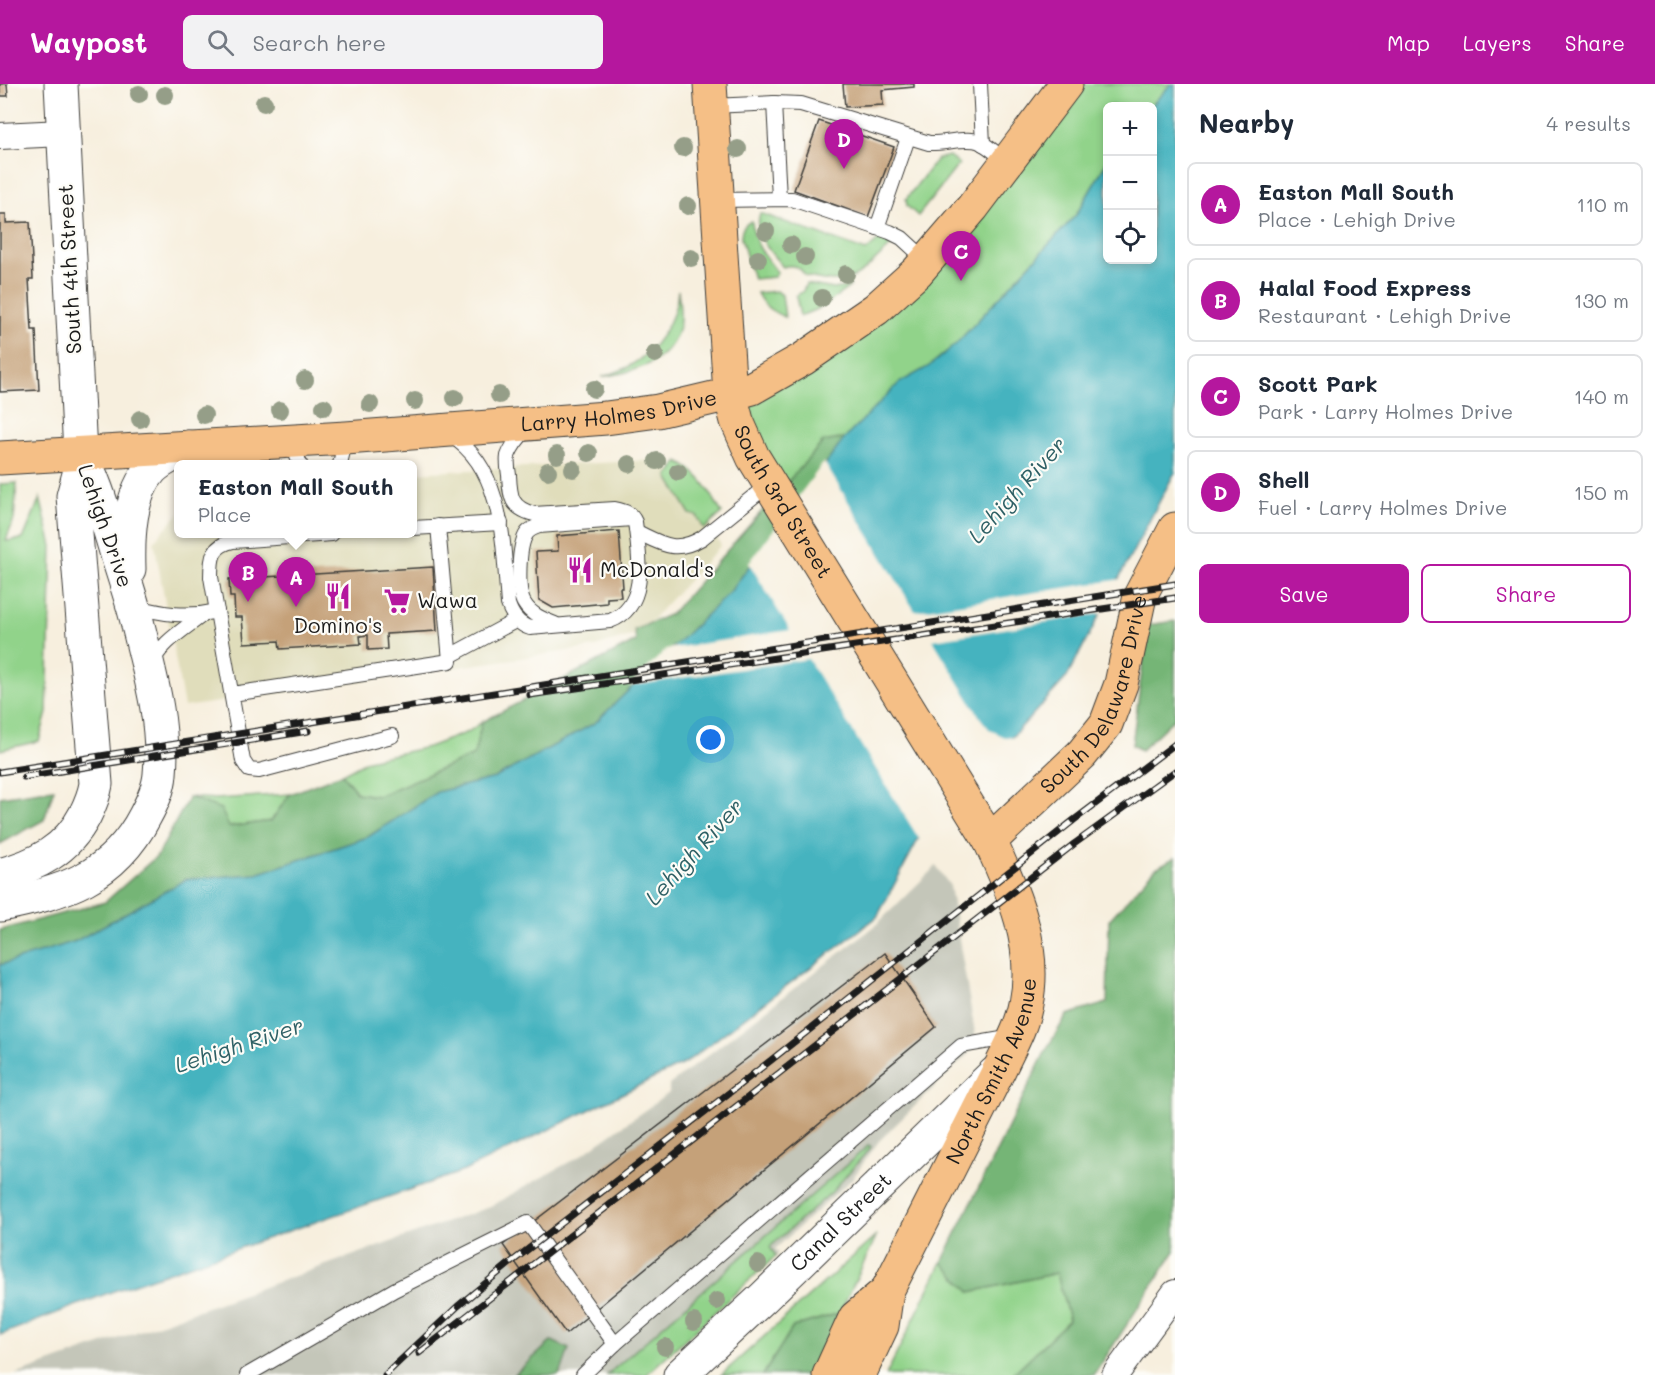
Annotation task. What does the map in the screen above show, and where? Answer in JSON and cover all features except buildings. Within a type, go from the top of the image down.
[{"type":"main road","name":"Larry Holmes Drive","points":[[0,458],[188,447],[296,453],[343,451],[438,430],[606,418],[658,411],[752,388],[876,309],[927,261],[973,207],[995,153],[1066,84]]},
{"type":"main road","name":"South 3rd Street","points":[[711,95],[730,394],[746,444],[982,828]]},
{"type":"main road","name":"South Delaware Drive","points":[[982,828],[1082,754],[1106,724],[1121,684],[1140,596],[1175,529]]},
{"type":"main road","name":"North Smith Avenue","points":[[859,1375],[882,1326],[887,1291],[1000,1068],[1015,1036],[1026,1004],[1029,975],[1025,937],[1010,885],[982,828]]},
{"type":"main road","name":"North Smith Avenue","points":[[829,1375],[855,1318],[887,1291]]},
{"type":"street","name":"South 4th Street","points":[[61,84],[80,453]]},
{"type":"street","points":[[0,136],[63,133]]},
{"type":"street","points":[[133,606],[129,541],[134,506],[141,486],[152,469],[188,447]]},
{"type":"street","name":"Lehigh Drive","points":[[0,905],[26,901],[55,892],[89,878],[106,866],[131,841],[152,801],[160,776],[160,736],[156,704],[133,606],[92,475],[80,453]]},
{"type":"street","name":"Lehigh Drive","points":[[0,875],[31,865],[58,850],[75,834],[92,800],[95,788],[95,760],[73,496],[80,474],[80,453]]},
{"type":"street","name":"Canal Street","points":[[680,1375],[764,1297],[1000,1068]]},
{"type":"street","points":[[1115,1375],[1175,1293]]},
{"type":"lane","points":[[980,84],[995,153]]},
{"type":"lane","points":[[711,95],[813,106],[928,143],[945,144],[970,139],[995,153]]},
{"type":"lane","points":[[774,103],[779,198]]},
{"type":"lane","points":[[877,228],[908,138]]},
{"type":"lane","points":[[718,200],[792,199],[902,238],[927,261]]},
{"type":"lane","points":[[533,424],[517,439],[508,458],[510,492],[515,505],[523,511],[534,514],[615,509],[625,511],[635,526],[668,546],[677,547],[693,544],[772,487]]},
{"type":"lane","points":[[438,430],[465,446],[486,475],[501,523],[508,604],[517,620],[523,625],[530,628],[610,621],[627,611],[640,580],[641,567],[635,526]]},
{"type":"lane","points":[[417,528],[501,523]]},
{"type":"lane","points":[[232,694],[450,661],[438,526]]},
{"type":"lane","points":[[559,626],[541,619],[523,602],[520,556],[526,533],[539,526],[635,526]]},
{"type":"lane","points":[[271,538],[223,543],[216,548],[211,561],[211,577],[243,761],[249,770],[259,771],[392,736]]},
{"type":"lane","points":[[133,606],[168,615],[202,615],[217,611]]},
{"type":"lane","points":[[149,672],[155,656],[165,645],[202,615]]},
{"type":"lane","points":[[450,656],[517,620]]},
{"type":"lane","points":[[583,1375],[615,1344],[961,1046],[1015,1036]]},
{"type":"lane","points":[[247,1375],[394,1290],[528,1223],[615,1344]]},
{"type":"shaded area","points":[[655,460],[685,482],[721,545],[640,633],[595,647],[184,707],[154,541],[174,519],[174,538],[417,538],[417,473]]},
{"type":"shaded area","points":[[936,866],[950,886],[977,1045],[879,1141],[852,1179],[775,1249],[779,1253],[640,1375],[15,1375],[487,1208],[580,1156],[669,1093],[669,1085],[875,926]]},
{"type":"green space","points":[[1066,84],[1171,84],[1155,102],[1103,102],[1103,169],[1076,215],[956,344],[928,367],[899,383],[845,438],[774,491],[746,444],[752,388],[855,324]]},
{"type":"green space","points":[[949,156],[959,164],[918,216],[907,206],[906,199],[937,159]]},
{"type":"green space","points":[[760,213],[866,251],[880,239],[892,245],[854,277],[834,281],[821,280],[805,276],[796,267],[783,267],[768,249],[761,236],[758,221]]},
{"type":"green space","points":[[752,221],[757,242],[777,272],[775,277],[753,279],[741,238],[744,227]]},
{"type":"green space","points":[[806,284],[834,289],[851,286],[820,308],[800,316],[796,296],[803,291]]},
{"type":"green space","points":[[678,290],[680,323],[668,350],[659,358],[638,369],[602,377],[638,361],[655,344],[674,313]]},
{"type":"green space","points":[[777,291],[782,295],[785,317],[768,308],[757,293]]},
{"type":"green space","points":[[845,438],[730,592],[595,723],[495,778],[437,792],[368,837],[257,874],[187,879],[76,941],[0,965],[0,930],[105,902],[158,855],[189,797],[221,809],[229,827],[271,821],[290,794],[342,774],[357,793],[378,796],[474,755],[482,722],[636,641],[634,630],[671,614],[823,442]]},
{"type":"green space","points":[[678,462],[699,478],[722,513],[704,529],[697,516],[690,514],[668,477]]},
{"type":"green space","points":[[17,483],[14,519],[6,541],[23,539],[40,498],[52,546],[47,713],[39,741],[0,750],[0,484]]},
{"type":"green space","points":[[1175,621],[1175,718],[1141,750],[1132,745],[1148,625]]},
{"type":"green space","points":[[482,722],[474,755],[378,796],[357,793],[342,774],[368,760],[428,747],[468,732]]},
{"type":"green space","points":[[54,789],[44,820],[0,844],[0,797]]},
{"type":"green space","points":[[290,794],[271,821],[229,827],[189,797],[216,799]]},
{"type":"green space","points":[[1175,857],[1175,1251],[1094,1375],[1012,1375],[1069,1320],[1057,1273],[970,1292],[942,1262],[1047,1048],[1067,1015],[1107,1003],[1109,920],[1156,868]]},
{"type":"green space","points":[[869,1145],[871,1147],[833,1191],[770,1247],[776,1256],[646,1375],[607,1375]]},
{"type":"green space","points":[[877,1235],[840,1313],[793,1327],[763,1375],[721,1375]]},
{"type":"green space","points":[[942,1262],[971,1292],[1057,1273],[1069,1320],[1012,1375],[886,1375]]},
{"type":"green space","points":[[840,1313],[811,1375],[763,1375],[793,1327]]},
{"type":"green space","points":[[552,1341],[569,1349],[558,1375],[514,1375]]},
{"type":"water","name":"Lehigh River","points":[[1171,84],[1175,84],[1175,472],[1067,677],[918,840],[877,917],[685,1063],[464,1171],[111,1292],[0,1335],[0,965],[76,941],[187,879],[257,874],[368,837],[437,792],[495,778],[595,723],[730,592],[845,438],[899,383],[928,367],[956,344],[1076,215],[1103,169],[1103,264],[1157,264],[1157,102],[1155,102]]},
{"type":"pier","points":[[824,462],[915,611],[1122,579],[1104,613],[933,640],[990,730],[1005,737],[1015,738],[921,842],[808,659],[629,686],[667,649],[790,630],[749,563]]},
{"type":"railway","points":[[0,772],[1175,584]]},
{"type":"railway","points":[[530,695],[1175,598]]},
{"type":"railway","points":[[24,777],[308,731]]},
{"type":"railway","points":[[385,1375],[458,1306],[509,1264],[1074,820],[1175,744]]},
{"type":"railway","points":[[419,1353],[1074,844],[1175,771]]},
{"type":"place","name":"Shell","points":[[844,169]]},
{"type":"place","name":"Scott Park","points":[[961,281]]},
{"type":"place","name":"McDonald's","points":[[580,570]]},
{"type":"place","name":"Domino's","points":[[338,596]]},
{"type":"place","name":"Wawa","points":[[397,601]]},
{"type":"place","name":"Halal Food Express","points":[[248,602]]},
{"type":"place","name":"Easton Mall South","points":[[296,607]]}]
